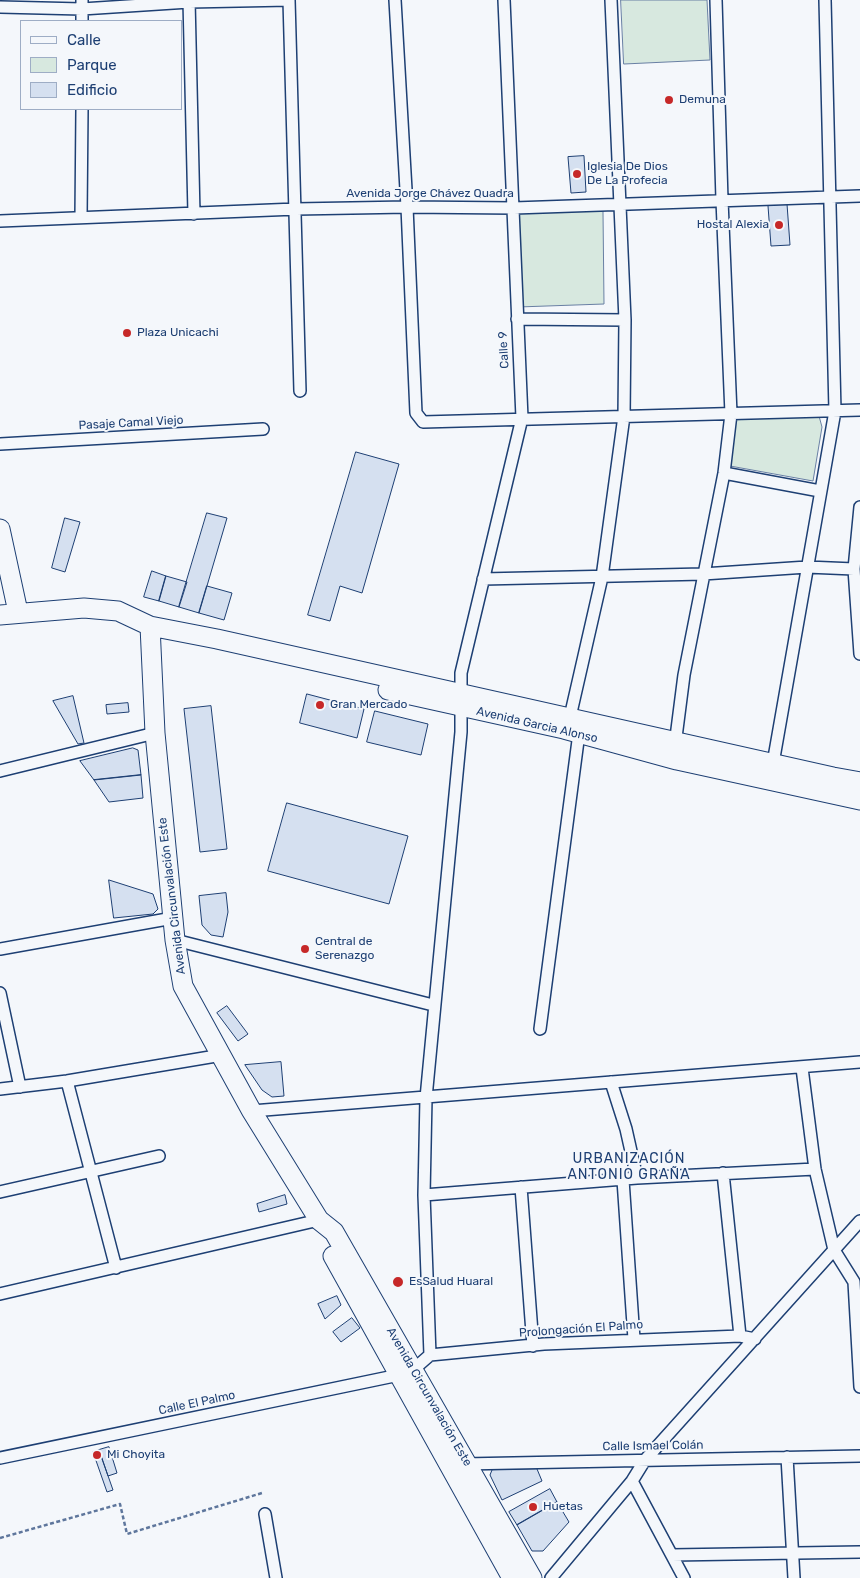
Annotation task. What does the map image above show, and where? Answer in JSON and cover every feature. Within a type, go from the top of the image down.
[{"type":"main road","points":[[0,529],[9,613]]},
{"type":"main road","name":"Avenida Garcia Alonso","points":[[9,613],[84,608],[118,611],[150,626],[218,639],[260,659],[460,700],[570,717],[675,741],[860,800]]},
{"type":"main road","name":"Avenida Circunvalación Este","points":[[150,626],[155,733],[175,940],[182,986],[252,1110],[319,1220],[334,1232],[406,1372],[448,1464],[512,1578]]},
{"type":"main road","name":"Avenida Garcia Alonso","points":[[460,700],[677,760],[860,782]]},
{"type":"main road","name":"Avenida Circunvalación Este","points":[[406,1372],[468,1464],[532,1578]]},
{"type":"street","points":[[0,7],[289,0],[300,391]]},
{"type":"street","points":[[395,0],[408,206],[416,413],[423,422],[860,410]]},
{"type":"street","name":"Calle 9","points":[[430,1355],[424,1195],[426,1098],[461,732],[461,672],[522,418],[504,0]]},
{"type":"street","points":[[570,717],[602,577],[624,416],[624,320],[611,0]]},
{"type":"street","points":[[677,760],[675,741],[684,675],[724,472],[731,414],[716,0]]},
{"type":"street","points":[[771,771],[835,411],[824,0]]},
{"type":"street","points":[[189,1],[194,214]]},
{"type":"street","points":[[82,5],[82,20]]},
{"type":"street","points":[[81,217],[82,110]]},
{"type":"street","name":"Avenida Jorge Chávez Quadra","points":[[0,220],[296,209],[408,206],[514,208],[860,196]]},
{"type":"street","points":[[517,320],[624,320]]},
{"type":"street","name":"Pasaje Camal Viejo","points":[[0,444],[263,429]]},
{"type":"street","points":[[724,472],[820,491]]},
{"type":"street","points":[[860,507],[854,569],[860,654]]},
{"type":"street","points":[[483,579],[703,574],[807,566],[854,569]]},
{"type":"street","points":[[0,771],[155,733]]},
{"type":"street","points":[[540,1029],[580,733]]},
{"type":"street","points":[[0,949],[173,918]]},
{"type":"street","points":[[175,940],[434,1005]]},
{"type":"street","points":[[0,993],[20,1087]]},
{"type":"street","points":[[0,1089],[67,1081],[222,1055]]},
{"type":"street","points":[[252,1110],[426,1098],[860,1062]]},
{"type":"street","points":[[802,1068],[815,1169],[834,1250],[854,1282],[860,1388]]},
{"type":"street","points":[[67,1081],[89,1171],[116,1268]]},
{"type":"street","points":[[611,1082],[626,1129],[637,1178]]},
{"type":"street","points":[[0,1192],[159,1156]]},
{"type":"street","points":[[424,1195],[637,1178],[815,1169]]},
{"type":"street","points":[[723,1173],[740,1336]]},
{"type":"street","points":[[623,1180],[634,1339]]},
{"type":"street","points":[[521,1187],[533,1346]]},
{"type":"street","points":[[0,1294],[319,1220]]},
{"type":"street","points":[[551,1578],[632,1481],[645,1460],[860,1221]]},
{"type":"street","name":"Prolongación El Palmo","points":[[430,1355],[634,1339],[740,1336],[755,1339]]},
{"type":"street","points":[[406,1372],[430,1355]]},
{"type":"street","name":"Calle El Palmo","points":[[0,1458],[406,1372]]},
{"type":"street","name":"Calle Ismael Colán","points":[[448,1464],[860,1456]]},
{"type":"street","points":[[787,1457],[794,1578]]},
{"type":"street","points":[[632,1481],[684,1578]]},
{"type":"street","points":[[265,1514],[276,1578]]},
{"type":"street","points":[[672,1555],[860,1552]]},
{"type":"path","points":[[0,1538],[120,1504],[126,1534],[262,1493]]},
{"type":"green space","points":[[621,0],[707,0],[710,60],[624,64]]},
{"type":"green space","points":[[603,211],[604,304],[518,307],[517,212]]},
{"type":"green space","points":[[819,416],[822,427],[813,481],[730,466],[734,419]]},
{"type":"building","name":"Iglesia De Dios De La Profecia","points":[[584,156],[586,192],[571,193],[568,157]]},
{"type":"building","name":"Hostal Alexia","points":[[787,204],[790,245],[771,246],[768,206]]},
{"type":"building","points":[[356,452],[399,464],[362,593],[340,586],[330,621],[308,615]]},
{"type":"building","points":[[207,513],[227,518],[199,613],[179,607]]},
{"type":"building","points":[[65,518],[80,522],[65,572],[52,568]]},
{"type":"building","points":[[152,571],[166,576],[159,601],[144,597]]},
{"type":"building","points":[[166,576],[187,582],[179,607],[159,601]]},
{"type":"building","points":[[207,586],[232,593],[224,620],[199,613]]},
{"type":"building","points":[[307,694],[364,709],[357,738],[300,723]]},
{"type":"building","points":[[73,696],[84,743],[78,744],[53,701]]},
{"type":"building","points":[[128,703],[129,712],[107,714],[106,705]]},
{"type":"building","points":[[211,706],[227,849],[200,852],[184,709]]},
{"type":"building","points":[[375,711],[428,724],[421,755],[367,742]]},
{"type":"building","points":[[133,748],[138,750],[141,775],[94,780],[80,761]]},
{"type":"building","points":[[141,775],[143,798],[109,802],[94,780]]},
{"type":"building","points":[[287,803],[408,836],[389,904],[268,871]]},
{"type":"building","points":[[109,880],[153,894],[158,909],[153,914],[114,918]]},
{"type":"building","points":[[226,893],[228,912],[223,937],[211,935],[202,925],[199,896]]},
{"type":"building","points":[[227,1006],[248,1034],[238,1041],[217,1013]]},
{"type":"building","points":[[281,1062],[284,1096],[272,1097],[262,1090],[245,1065]]},
{"type":"building","points":[[285,1195],[287,1204],[259,1212],[257,1204]]},
{"type":"building","points":[[337,1296],[341,1305],[325,1319],[318,1304]]},
{"type":"building","points":[[352,1318],[360,1328],[341,1342],[333,1332]]},
{"type":"building","points":[[109,1447],[117,1473],[108,1476],[99,1450]]},
{"type":"building","points":[[99,1450],[113,1490],[107,1492],[93,1452]]},
{"type":"building","points":[[537,1469],[542,1481],[502,1500],[490,1475],[492,1470]]},
{"type":"building","name":"Huetas","points":[[550,1489],[557,1502],[517,1525],[509,1512]]},
{"type":"building","points":[[557,1502],[569,1522],[543,1551],[532,1551],[517,1525]]},
{"type":"place","name":"Demuna","points":[[669,100]]},
{"type":"place","name":"Iglesia De Dios De La Profecia","points":[[577,174]]},
{"type":"place","name":"Hostal Alexia","points":[[779,225]]},
{"type":"place","name":"Plaza Unicachi","points":[[127,333]]},
{"type":"place","name":"Gran Mercado","points":[[320,705]]},
{"type":"place","name":"Central de Serenazgo","points":[[305,949]]},
{"type":"place","name":"EsSalud Huaral","points":[[398,1282]]},
{"type":"place","name":"Mi Choyita","points":[[97,1455]]},
{"type":"place","name":"Huetas","points":[[533,1507]]},
{"type":"district","name":"URBANIZACIÓN ANTONIO GRAÑA","points":[[629,1168]]}]
